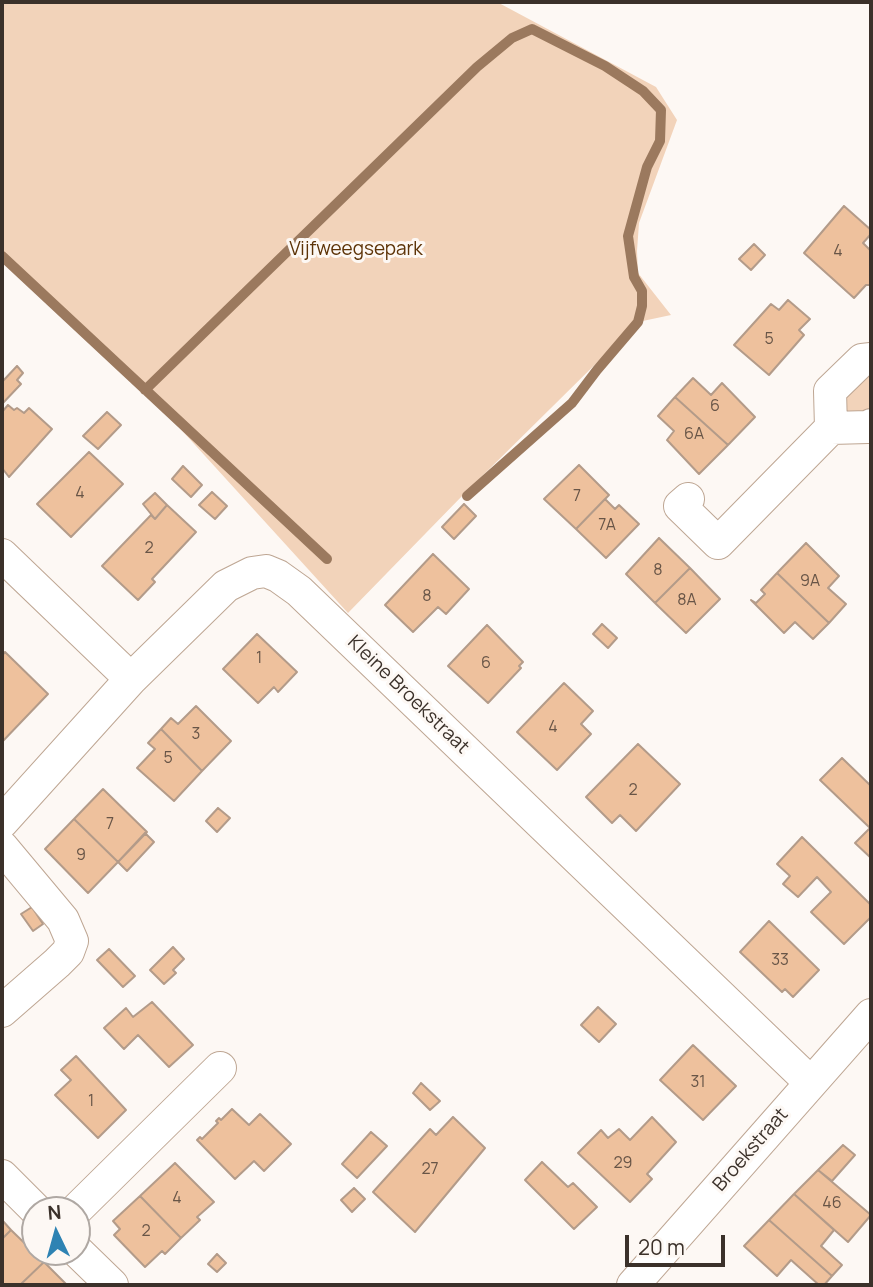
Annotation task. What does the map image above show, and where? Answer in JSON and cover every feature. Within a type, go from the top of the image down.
[{"type":"street","points":[[831,428],[830,391],[862,360],[871,359]]},
{"type":"street","points":[[688,499],[680,506],[718,543],[831,428],[868,428],[871,425]]},
{"type":"street","points":[[2,555],[131,679]]},
{"type":"street","name":"Kleine Broekstraat","points":[[2,822],[131,679],[226,586],[252,573],[266,571],[299,590],[810,1082]]},
{"type":"street","points":[[2,847],[63,920],[72,941],[68,952],[2,1011]]},
{"type":"street","name":"Broekstraat","points":[[633,1285],[871,1015]]},
{"type":"street","points":[[90,1196],[220,1068]]},
{"type":"street","points":[[2,1175],[22,1196]]},
{"type":"street","points":[[91,1265],[112,1285]]},
{"type":"green space","name":"Vijfweegsepark","points":[[2,2],[497,2],[656,87],[677,120],[639,223],[637,251],[638,273],[671,315],[638,322],[348,613],[145,390],[2,256]]},
{"type":"green space","points":[[871,373],[871,408],[853,416],[843,407],[842,395]]},
{"type":"building","points":[[844,206],[871,230],[863,243],[871,251],[871,285],[866,285],[854,298],[804,253]]},
{"type":"building","points":[[754,244],[765,255],[751,270],[739,259]]},
{"type":"building","points":[[788,300],[810,319],[799,330],[804,335],[769,375],[734,345],[771,304],[779,310]]},
{"type":"building","points":[[17,366],[23,373],[17,380],[21,384],[2,404],[2,382]]},
{"type":"building","points":[[693,378],[711,395],[722,383],[755,417],[728,445],[675,397]]},
{"type":"building","points":[[675,397],[728,445],[699,474],[667,440],[674,431],[658,416]]},
{"type":"building","points":[[8,405],[24,413],[29,408],[52,429],[9,477],[2,468],[2,412]]},
{"type":"building","points":[[107,412],[121,425],[98,449],[83,436]]},
{"type":"building","points":[[89,452],[123,484],[71,537],[37,504]]},
{"type":"building","points":[[579,465],[609,495],[576,529],[544,499]]},
{"type":"building","points":[[183,466],[202,485],[191,497],[172,479]]},
{"type":"building","points":[[212,492],[227,506],[215,519],[199,505]]},
{"type":"building","points":[[155,493],[167,505],[155,519],[143,504]]},
{"type":"building","points":[[605,499],[615,509],[619,505],[639,524],[606,558],[576,529]]},
{"type":"building","points":[[464,504],[476,516],[454,539],[442,527]]},
{"type":"building","points":[[167,505],[196,532],[152,579],[155,582],[138,600],[102,566],[151,515],[155,519]]},
{"type":"building","points":[[659,538],[690,568],[655,603],[626,574]]},
{"type":"building","points":[[806,543],[839,576],[828,588],[846,604],[829,623],[777,573]]},
{"type":"building","points":[[433,554],[469,589],[446,614],[438,607],[413,632],[385,605]]},
{"type":"building","points":[[690,568],[720,599],[686,633],[655,603]]},
{"type":"building","points":[[777,573],[829,623],[813,639],[795,622],[784,633],[751,600],[756,603],[765,594],[761,590]]},
{"type":"building","points":[[602,624],[617,638],[608,648],[593,634]]},
{"type":"building","points":[[487,625],[523,662],[519,666],[521,668],[488,703],[448,666]]},
{"type":"building","points":[[257,634],[297,672],[278,692],[274,687],[258,703],[223,669]]},
{"type":"building","points":[[5,652],[48,694],[2,742],[2,656]]},
{"type":"building","points":[[564,683],[593,711],[581,724],[591,734],[557,770],[517,732]]},
{"type":"building","points":[[196,706],[231,741],[202,771],[161,729],[171,718],[178,724]]},
{"type":"building","points":[[161,729],[202,771],[174,801],[137,768],[155,749],[148,743]]},
{"type":"building","points":[[638,744],[680,784],[636,831],[620,815],[612,823],[586,797]]},
{"type":"building","points":[[842,758],[871,786],[871,858],[855,843],[870,828],[820,780]]},
{"type":"building","points":[[103,789],[147,832],[118,862],[74,819]]},
{"type":"building","points":[[218,808],[230,818],[217,832],[206,821]]},
{"type":"building","points":[[74,819],[118,862],[88,893],[45,849]]},
{"type":"building","points":[[145,833],[154,842],[127,871],[118,862]]},
{"type":"building","points":[[802,837],[871,905],[871,917],[844,944],[811,912],[831,892],[817,877],[798,897],[783,884],[790,876],[777,864]]},
{"type":"building","points":[[32,907],[43,924],[33,931],[21,914]]},
{"type":"building","points":[[769,921],[819,970],[793,997],[785,989],[782,992],[740,952]]},
{"type":"building","points":[[173,947],[184,959],[173,970],[176,973],[164,984],[150,970]]},
{"type":"building","points":[[109,949],[135,976],[123,987],[97,960]]},
{"type":"building","points":[[152,1002],[193,1045],[169,1067],[138,1035],[124,1049],[104,1028],[126,1008],[133,1017]]},
{"type":"building","points":[[598,1007],[616,1024],[599,1042],[581,1025]]},
{"type":"building","points":[[693,1045],[736,1086],[703,1120],[660,1080]]},
{"type":"building","points":[[76,1056],[126,1110],[98,1138],[55,1095],[71,1080],[61,1070]]},
{"type":"building","points":[[421,1083],[440,1101],[430,1110],[413,1093]]},
{"type":"building","points":[[232,1109],[249,1125],[260,1114],[291,1144],[264,1171],[254,1161],[235,1179],[197,1140],[200,1137],[202,1139],[218,1123],[216,1121],[219,1118],[221,1120]]},
{"type":"building","points":[[453,1117],[485,1148],[415,1232],[373,1192],[430,1129],[436,1135]]},
{"type":"building","points":[[652,1117],[676,1142],[647,1174],[652,1179],[630,1202],[578,1153],[601,1130],[608,1138],[619,1129],[630,1140]]},
{"type":"building","points":[[371,1132],[387,1146],[357,1178],[342,1164]]},
{"type":"building","points":[[843,1145],[855,1155],[832,1181],[818,1170]]},
{"type":"building","points":[[542,1162],[568,1187],[573,1183],[597,1207],[574,1229],[525,1180]]},
{"type":"building","points":[[175,1163],[214,1202],[197,1217],[200,1220],[181,1238],[140,1196]]},
{"type":"building","points":[[818,1170],[871,1215],[848,1242],[794,1194]]},
{"type":"building","points":[[354,1188],[365,1199],[352,1212],[341,1200]]},
{"type":"building","points":[[794,1194],[834,1230],[821,1246],[842,1265],[832,1276],[769,1220]]},
{"type":"building","points":[[140,1196],[181,1238],[165,1254],[162,1251],[145,1267],[114,1235],[120,1229],[113,1221]]},
{"type":"building","points":[[2,1220],[11,1230],[2,1239]]},
{"type":"building","points":[[769,1220],[832,1276],[824,1285],[819,1285],[791,1260],[777,1276],[744,1246]]},
{"type":"building","points":[[11,1230],[21,1240],[21,1266],[40,1266],[20,1285],[2,1285],[2,1239]]},
{"type":"building","points":[[217,1254],[226,1263],[217,1272],[208,1264]]},
{"type":"building","points":[[40,1266],[48,1266],[67,1285],[20,1285]]},
{"type":"waterway","points":[[145,390],[477,67],[512,38],[532,29],[605,66],[643,91],[661,110],[660,141],[647,167],[628,236],[634,277],[642,291],[642,306],[638,322],[572,403],[467,496]]},
{"type":"waterway","points":[[2,256],[327,559]]}]
